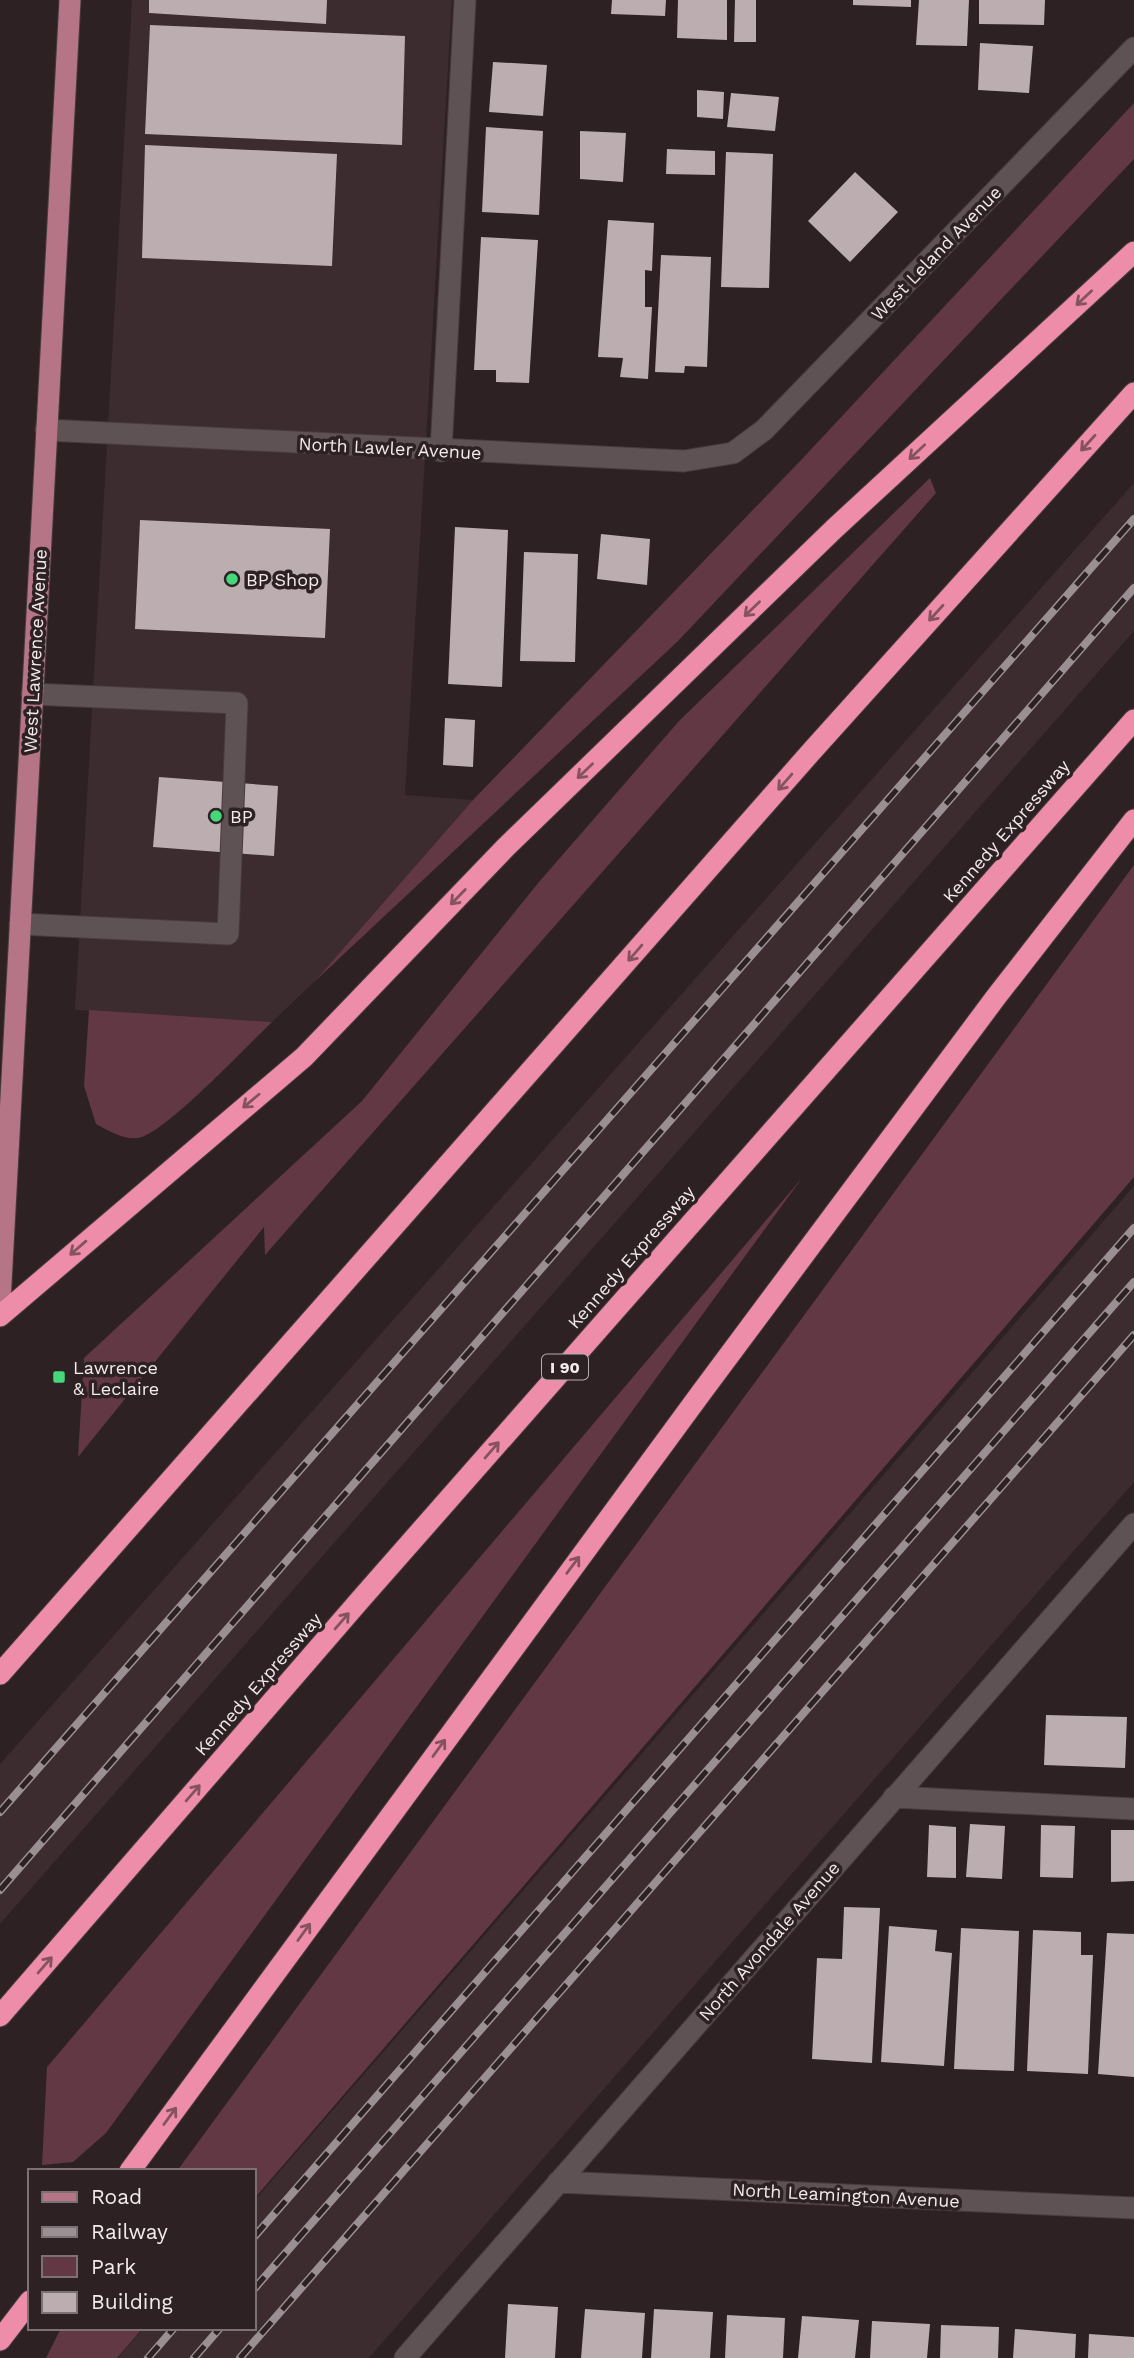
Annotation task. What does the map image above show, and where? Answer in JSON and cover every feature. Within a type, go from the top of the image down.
[{"type":"highway","points":[[0,1317],[304,1057],[506,847],[804,558],[1134,252]]},
{"type":"highway","points":[[0,1674],[811,752],[1134,393]]},
{"type":"highway","name":"Kennedy Expressway","points":[[0,2016],[360,1601],[1134,720]]},
{"type":"highway","points":[[131,2169],[716,1373],[996,997],[1134,820]]},
{"type":"highway","points":[[0,2340],[28,2304]]},
{"type":"main road","name":"West Lawrence Avenue","points":[[0,1302],[70,0]]},
{"type":"street","points":[[441,451],[465,0]]},
{"type":"street","name":"West Leland Avenue","points":[[733,453],[764,430],[1134,48]]},
{"type":"street","name":"North Lawler Avenue","points":[[46,430],[684,461],[733,453]]},
{"type":"street","points":[[20,925],[228,934],[237,703],[32,694]]},
{"type":"street","name":"North Avondale Avenue","points":[[405,2358],[1134,1524]]},
{"type":"street","points":[[894,1797],[1134,1809]]},
{"type":"street","name":"North Leamington Avenue","points":[[558,2182],[1134,2208]]},
{"type":"shaded area","points":[[132,0],[452,0],[405,795],[473,800],[314,982],[272,1022],[75,1010]]},
{"type":"shaded area","points":[[1134,483],[1134,631],[0,1924],[0,1764]]},
{"type":"shaded area","points":[[1134,1186],[1134,1482],[369,2358],[118,2358],[142,2330],[256,2330],[256,2199]]},
{"type":"green space","points":[[1134,103],[1134,159],[678,641],[314,982],[473,800],[803,458]]},
{"type":"green space","points":[[930,478],[936,493],[265,1255],[264,1227],[78,1457],[84,1358],[362,1101],[539,882],[679,721]]},
{"type":"green space","points":[[1134,865],[1134,1177],[256,2197],[256,2169],[178,2169]]},
{"type":"green space","points":[[89,1010],[272,1022],[171,1118],[142,1137],[130,1138],[96,1124],[84,1086]]},
{"type":"green space","points":[[802,1178],[106,2133],[73,2162],[42,2165],[47,2067]]},
{"type":"green space","points":[[60,2330],[141,2330],[117,2358],[46,2358]]},
{"type":"building","points":[[149,0],[327,0],[326,24],[149,13]]},
{"type":"building","points":[[612,0],[666,0],[665,16],[611,14]]},
{"type":"building","points":[[678,0],[727,0],[727,40],[677,38]]},
{"type":"building","points":[[735,0],[756,0],[756,42],[734,42]]},
{"type":"building","points":[[853,0],[911,0],[911,7],[853,5]]},
{"type":"building","points":[[919,0],[969,0],[967,46],[916,45]]},
{"type":"building","points":[[979,0],[1045,0],[1044,25],[979,24]]},
{"type":"building","points":[[150,25],[405,36],[402,145],[145,134]]},
{"type":"building","points":[[980,43],[1033,46],[1029,93],[978,90]]},
{"type":"building","points":[[493,62],[547,65],[543,116],[489,112]]},
{"type":"building","points":[[697,90],[724,92],[723,119],[697,117]]},
{"type":"building","points":[[731,93],[779,97],[775,131],[727,127]]},
{"type":"building","points":[[486,127],[543,131],[539,215],[482,212]]},
{"type":"building","points":[[580,131],[626,133],[623,182],[580,179]]},
{"type":"building","points":[[145,145],[337,154],[332,266],[142,258]]},
{"type":"building","points":[[667,149],[715,151],[715,175],[666,174]]},
{"type":"building","points":[[726,152],[773,154],[769,288],[721,287]]},
{"type":"building","points":[[855,172],[898,212],[850,262],[808,221]]},
{"type":"building","points":[[608,220],[654,223],[652,271],[645,270],[645,307],[652,307],[648,379],[620,377],[623,358],[598,357]]},
{"type":"building","points":[[481,237],[538,240],[529,383],[496,382],[496,370],[474,370]]},
{"type":"building","points":[[661,255],[711,257],[707,367],[685,366],[684,373],[655,372]]},
{"type":"building","name":"BP Shop","points":[[140,520],[330,529],[325,638],[135,629]]},
{"type":"building","points":[[455,527],[508,530],[502,687],[448,684]]},
{"type":"building","points":[[601,534],[650,539],[647,585],[597,579]]},
{"type":"building","points":[[524,552],[578,554],[575,662],[520,661]]},
{"type":"building","points":[[445,718],[475,720],[473,767],[443,765]]},
{"type":"building","name":"BP","points":[[159,777],[278,786],[274,856],[153,847]]},
{"type":"building","points":[[1046,1715],[1127,1717],[1125,1768],[1044,1765]]},
{"type":"building","points":[[970,1824],[1005,1826],[1002,1879],[966,1877]]},
{"type":"building","points":[[929,1825],[956,1827],[956,1878],[927,1877]]},
{"type":"building","points":[[1041,1825],[1075,1826],[1073,1878],[1040,1877]]},
{"type":"building","points":[[1111,1830],[1134,1830],[1134,1881],[1111,1882]]},
{"type":"building","points":[[844,1907],[880,1908],[872,2063],[812,2059],[817,1958],[842,1959]]},
{"type":"building","points":[[889,1926],[937,1930],[935,1951],[952,1953],[944,2066],[881,2062]]},
{"type":"building","points":[[961,1928],[1019,1931],[1014,2071],[954,2069]]},
{"type":"building","points":[[1033,1930],[1081,1932],[1081,1955],[1093,1955],[1088,2074],[1027,2071]]},
{"type":"building","points":[[1107,1933],[1134,1934],[1134,2077],[1098,2074]]},
{"type":"building","points":[[508,2304],[558,2307],[555,2358],[505,2358]]},
{"type":"building","points":[[585,2309],[645,2313],[642,2358],[581,2358]]},
{"type":"building","points":[[654,2309],[713,2312],[710,2358],[651,2358]]},
{"type":"building","points":[[727,2315],[785,2318],[783,2358],[725,2358]]},
{"type":"building","points":[[802,2316],[859,2320],[855,2358],[798,2358]]},
{"type":"building","points":[[872,2321],[930,2324],[927,2358],[870,2358]]},
{"type":"building","points":[[941,2325],[999,2327],[998,2358],[940,2358]]},
{"type":"building","points":[[1015,2329],[1076,2334],[1075,2358],[1013,2358]]},
{"type":"building","points":[[1089,2334],[1134,2337],[1134,2358],[1088,2358]]},
{"type":"railway","points":[[0,1812],[1134,519]]},
{"type":"railway","points":[[0,1890],[1134,588]]},
{"type":"railway","points":[[256,2235],[1134,1228]]},
{"type":"railway","points":[[256,2287],[1134,1282]]},
{"type":"railway","points":[[240,2358],[1134,1335]]},
{"type":"railway","points":[[148,2358],[172,2330]]},
{"type":"railway","points":[[194,2358],[218,2330]]},
{"type":"place","name":"BP Shop","points":[[232,579]]},
{"type":"place","name":"BP","points":[[216,816]]},
{"type":"place","name":"Lawrence & Leclaire","points":[[59,1377]]}]
